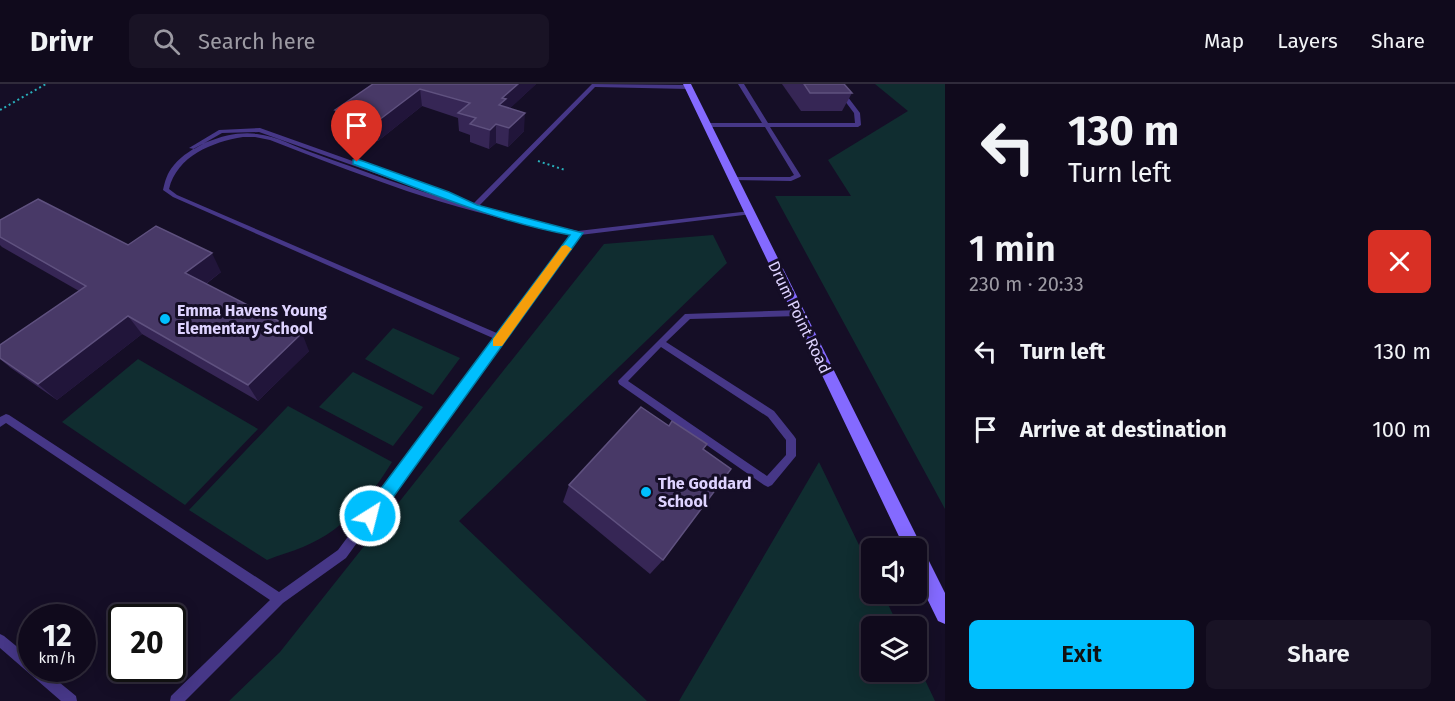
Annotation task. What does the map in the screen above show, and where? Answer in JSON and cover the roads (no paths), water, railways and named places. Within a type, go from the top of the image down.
[{"type":"street","name":"Drum Point Road","points":[[688,86],[909,538]]},
{"type":"street","points":[[927,577],[945,614]]},
{"type":"lane","points":[[473,208],[594,84],[688,86]]},
{"type":"lane","points":[[733,179],[790,179],[798,176],[741,84]]},
{"type":"lane","points":[[707,125],[858,125],[857,113],[835,84]]},
{"type":"lane","points":[[187,158],[192,147],[221,131],[237,128],[260,130],[445,194],[473,208]]},
{"type":"lane","points":[[501,338],[175,196],[166,190],[166,183],[172,172],[187,158],[215,140],[254,135],[436,200],[578,233],[750,213]]},
{"type":"lane","points":[[305,152],[312,147]]},
{"type":"lane","points":[[176,701],[279,599],[342,554],[578,233]]},
{"type":"lane","points":[[661,343],[771,414],[791,439],[791,456],[768,482],[622,381],[688,316],[799,313]]},
{"type":"lane","points":[[0,423],[6,418],[279,599]]},
{"type":"lane","points":[[0,640],[18,655]]},
{"type":"lane","points":[[49,682],[71,701]]},
{"type":"place","name":"Emma Havens Young Elementary School","points":[[165,319]]},
{"type":"place","name":"The Goddard School","points":[[646,492]]}]
